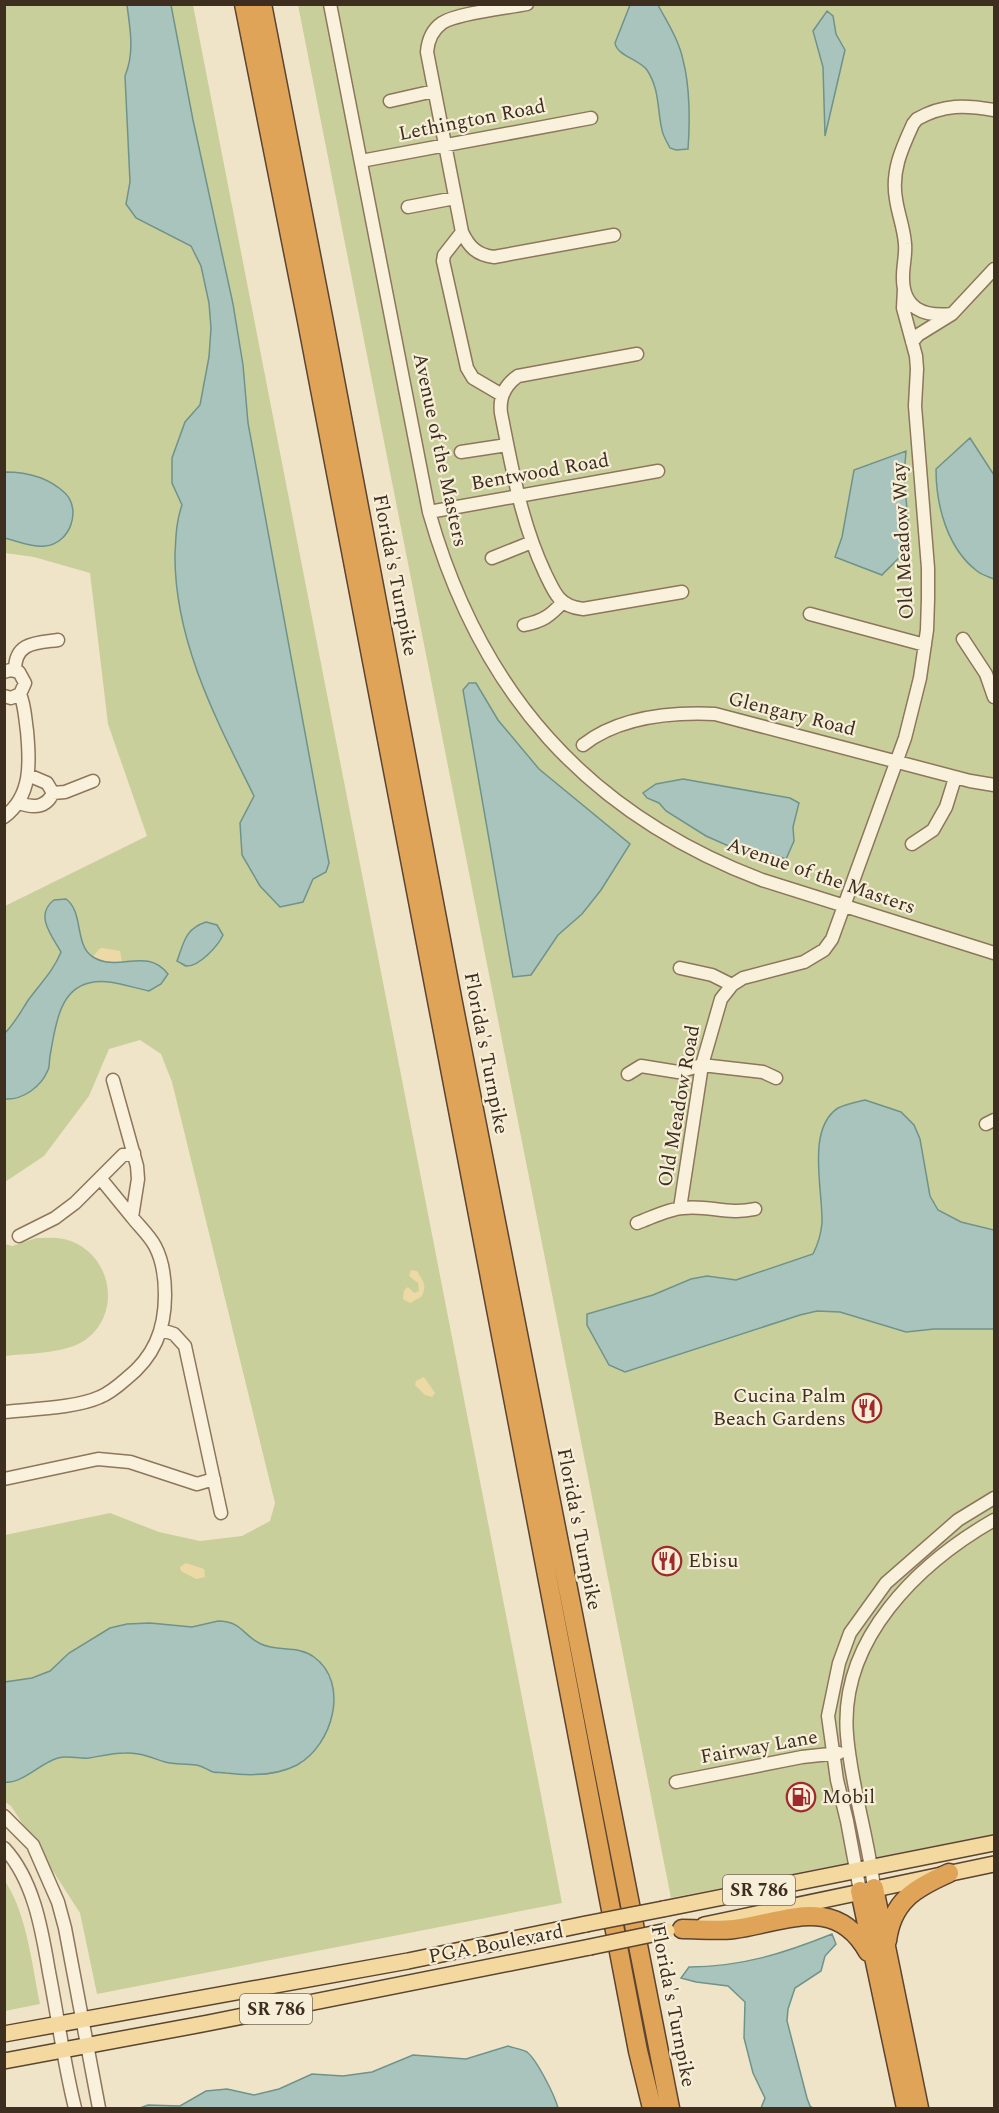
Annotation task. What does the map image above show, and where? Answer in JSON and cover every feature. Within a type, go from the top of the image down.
[{"type":"highway","name":"Florida's Turnpike","points":[[244,4],[314,355],[638,2051],[652,2109]]},
{"type":"highway","name":"Florida's Turnpike","points":[[262,4],[458,1027],[670,2109]]},
{"type":"highway","points":[[886,1949],[889,1925],[906,1898],[921,1885],[949,1873]]},
{"type":"highway","points":[[867,1889],[886,1949],[919,2109]]},
{"type":"highway","points":[[867,1889],[874,1966],[906,2109]]},
{"type":"highway","points":[[675,1930],[732,1929],[804,1915],[823,1916],[840,1922],[855,1932],[874,1966]]},
{"type":"highway","points":[[638,2051],[642,2109]]},
{"type":"main road","name":"PGA Boulevard","points":[[4,2061],[61,2037],[408,1961],[994,1843]]},
{"type":"main road","name":"PGA Boulevard","points":[[4,2034],[61,2037],[590,1947],[994,1864]]},
{"type":"street","name":"Avenue of the Masters","points":[[330,4],[429,512],[451,580],[484,649],[513,694],[543,732],[592,780],[630,811],[692,849],[762,880],[994,953]]},
{"type":"street","points":[[527,4],[443,22],[435,29],[429,40],[427,52],[462,232],[467,243],[477,252],[494,257],[614,235]]},
{"type":"street","points":[[390,101],[434,91]]},
{"type":"street","name":"Old Meadow Way","points":[[846,906],[913,708],[925,645],[928,568],[915,406],[917,369],[903,308],[905,244],[896,200],[894,174],[913,124],[923,116],[954,106],[968,105],[994,110]]},
{"type":"street","name":"Lethington Road","points":[[361,161],[591,118]]},
{"type":"street","points":[[408,207],[455,198]]},
{"type":"street","points":[[462,232],[444,255],[443,261],[469,374],[502,395]]},
{"type":"street","points":[[912,342],[918,335],[952,314],[994,269]]},
{"type":"street","points":[[904,289],[908,299],[919,310],[930,315],[952,314]]},
{"type":"street","points":[[637,354],[524,374],[509,384],[502,395],[501,413],[507,445],[518,496],[532,542],[554,592],[563,602],[577,608],[590,608],[682,592]]},
{"type":"street","points":[[461,452],[507,445]]},
{"type":"street","name":"Bentwood Road","points":[[429,512],[658,471]]},
{"type":"street","points":[[492,558],[532,542]]},
{"type":"street","points":[[524,626],[540,622],[563,602]]},
{"type":"street","points":[[810,614],[925,645]]},
{"type":"street","points":[[963,639],[986,674],[994,697]]},
{"type":"street","points":[[4,696],[11,698],[20,694],[25,683],[22,675],[10,671],[24,648],[35,643],[58,640]]},
{"type":"street","points":[[4,817],[19,803],[28,775],[24,704],[20,694]]},
{"type":"street","name":"Glengary Road","points":[[583,745],[600,733],[620,725],[674,715],[705,714],[735,718],[955,778],[994,785]]},
{"type":"street","points":[[19,803],[29,807],[41,806],[51,799],[53,793],[47,783],[28,775]]},
{"type":"street","points":[[912,844],[933,830],[946,807],[955,778]]},
{"type":"street","points":[[53,793],[65,792],[93,781]]},
{"type":"street","points":[[680,968],[712,975],[732,985],[748,976],[804,962],[824,950],[832,939],[846,906]]},
{"type":"street","name":"Old Meadow Road","points":[[680,1208],[702,1065],[719,1006],[724,994],[732,985]]},
{"type":"street","points":[[628,1074],[641,1066],[678,1072],[702,1065],[763,1071],[776,1078]]},
{"type":"street","points":[[113,1080],[134,1153],[138,1179],[132,1217]]},
{"type":"street","points":[[19,1236],[55,1218],[101,1179],[123,1155],[134,1153]]},
{"type":"street","points":[[4,1412],[80,1403],[99,1398],[140,1368],[153,1350],[162,1330],[165,1308],[164,1270],[154,1245],[101,1179]]},
{"type":"street","points":[[637,1223],[680,1208],[701,1208],[738,1213],[755,1209]]},
{"type":"street","points":[[162,1330],[174,1334],[185,1347],[221,1513]]},
{"type":"street","points":[[4,1479],[98,1460],[130,1462],[197,1484],[214,1479]]},
{"type":"street","points":[[867,1889],[855,1870],[832,1753],[828,1716],[839,1663],[850,1632],[886,1583],[958,1520],[994,1498]]},
{"type":"street","points":[[867,1889],[871,1868],[849,1752],[847,1715],[852,1680],[862,1649],[899,1593],[966,1536],[994,1520]]},
{"type":"street","name":"Fairway Lane","points":[[676,1782],[794,1758],[849,1752]]},
{"type":"street","points":[[4,1816],[33,1845],[58,1902],[99,2109]]},
{"type":"street","points":[[4,1848],[21,1875],[34,1905],[45,1950],[75,2109]]},
{"type":"green space","points":[[5,5],[193,5],[562,1903],[97,1994],[80,1913],[11,1806],[5,1802],[5,1535],[110,1513],[159,1532],[200,1541],[242,1536],[270,1521],[275,1503],[172,1082],[161,1054],[140,1040],[109,1049],[89,1096],[44,1156],[5,1182],[5,906],[147,836],[108,724],[90,573],[34,557],[5,553]]},
{"type":"green space","points":[[298,5],[994,5],[994,1834],[671,1898]]},
{"type":"green space","points":[[36,1238],[64,1239],[79,1245],[91,1254],[106,1280],[108,1295],[106,1310],[100,1325],[81,1343],[61,1350],[5,1356],[5,1244],[12,1246]]},
{"type":"green space","points":[[5,1881],[24,1924],[40,2004],[5,2011]]},
{"type":"sand","points":[[102,948],[120,951],[122,962],[101,961],[93,957]]},
{"type":"sand","points":[[411,1270],[417,1271],[424,1287],[421,1297],[410,1303],[403,1299],[404,1290],[408,1287],[414,1293],[419,1291],[418,1283],[409,1276]]},
{"type":"sand","points":[[424,1377],[435,1393],[432,1397],[425,1395],[415,1385],[416,1381]]},
{"type":"sand","points":[[186,1563],[204,1569],[205,1577],[196,1579],[181,1571],[180,1567]]},
{"type":"water","points":[[127,5],[171,5],[193,120],[233,304],[243,365],[248,423],[329,863],[326,872],[313,879],[303,902],[280,907],[260,886],[242,855],[240,823],[254,796],[200,680],[182,618],[175,554],[177,523],[182,505],[172,483],[172,458],[185,422],[200,405],[209,357],[211,328],[209,303],[201,266],[191,246],[136,218],[126,204],[130,182],[125,76],[130,58],[131,40]]},
{"type":"water","points":[[630,5],[658,5],[679,45],[688,93],[688,149],[670,148],[660,122],[656,92],[651,77],[643,66],[620,51],[615,43]]},
{"type":"water","points":[[827,11],[833,16],[836,34],[845,50],[825,136],[823,67],[813,31]]},
{"type":"water","points":[[970,438],[994,475],[994,579],[977,571],[958,550],[945,525],[938,497],[936,469]]},
{"type":"water","points":[[906,451],[904,477],[910,541],[905,551],[882,575],[835,557],[842,537],[854,470]]},
{"type":"water","points":[[5,472],[36,476],[65,493],[73,508],[73,517],[67,533],[61,539],[54,544],[40,546],[5,538]]},
{"type":"water","points":[[469,683],[476,683],[498,720],[539,769],[630,844],[601,890],[582,914],[558,935],[531,975],[513,977],[463,690]]},
{"type":"water","points":[[683,779],[790,798],[799,803],[793,827],[794,841],[786,859],[769,853],[749,855],[706,836],[666,811],[659,803],[647,798],[643,793],[656,784]]},
{"type":"water","points":[[66,899],[75,912],[83,945],[93,957],[112,962],[151,962],[168,974],[161,984],[149,991],[104,982],[89,983],[79,987],[64,1002],[60,1012],[56,1023],[49,1068],[45,1076],[25,1095],[5,1099],[5,1033],[58,959],[61,952],[47,926],[45,912],[54,900]]},
{"type":"water","points":[[206,922],[217,925],[223,935],[217,945],[197,963],[186,966],[177,961],[189,932]]},
{"type":"water","points":[[865,1100],[901,1112],[914,1125],[920,1139],[930,1196],[938,1210],[961,1222],[994,1230],[994,1329],[934,1329],[906,1332],[840,1312],[817,1311],[625,1372],[609,1365],[587,1325],[587,1314],[653,1295],[691,1279],[707,1276],[736,1280],[813,1254],[822,1223],[818,1161],[822,1130],[828,1118],[838,1108]]},
{"type":"water","points":[[218,1621],[232,1623],[261,1644],[308,1653],[325,1668],[332,1682],[334,1697],[332,1713],[328,1729],[310,1756],[289,1769],[253,1775],[215,1772],[192,1764],[169,1763],[130,1753],[89,1758],[62,1757],[18,1780],[5,1782],[5,1682],[32,1678],[50,1671],[69,1653],[110,1628],[127,1624],[150,1623],[192,1627]]},
{"type":"water","points":[[832,1934],[836,1944],[825,1956],[821,1971],[795,1988],[788,2009],[787,2021],[807,2098],[813,2108],[761,2108],[765,2098],[753,2073],[744,2038],[745,2002],[728,1986],[681,1978],[689,1967],[745,1962]]},
{"type":"water","points":[[508,2046],[527,2052],[536,2062],[558,2108],[140,2108],[148,2105],[180,2106],[206,2091],[227,2089],[254,2095],[279,2089],[312,2074],[343,2076],[372,2072],[413,2055],[466,2059]]},
{"type":"place","name":"Cucina Palm Beach Gardens","points":[[867,1408]]},
{"type":"place","name":"Ebisu","points":[[667,1561]]},
{"type":"place","name":"Mobil","points":[[801,1797]]}]
